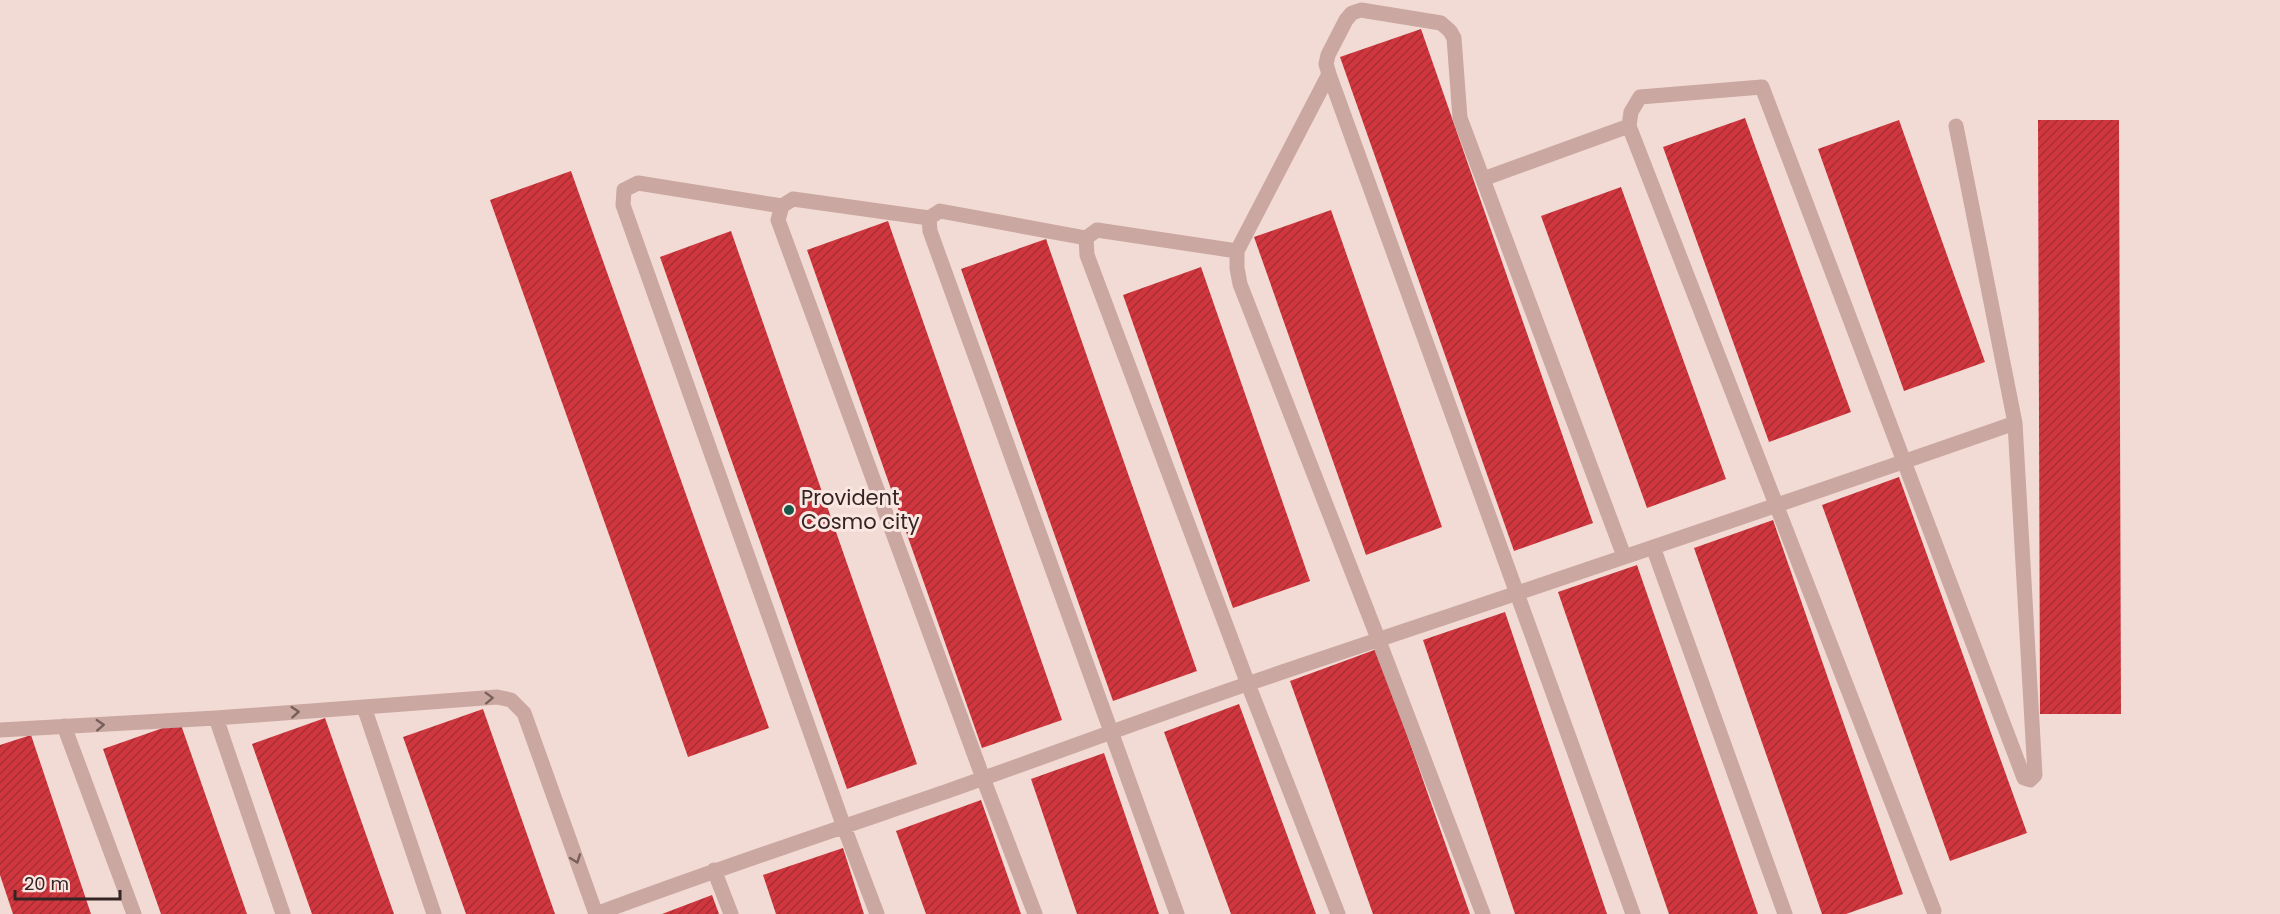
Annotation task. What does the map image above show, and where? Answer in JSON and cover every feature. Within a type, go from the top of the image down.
[{"type":"street","points":[[1624,556],[1460,118],[1454,38],[1441,23],[1361,10],[1352,13],[1328,55],[1326,64],[1329,74],[1633,914]]},
{"type":"street","points":[[1329,74],[1237,251],[1237,268],[1240,284],[1483,914]]},
{"type":"street","points":[[1934,911],[1778,504],[1629,126],[1631,112],[1640,97],[1762,87],[2024,778],[2030,780],[2035,776],[2014,423],[1956,126]]},
{"type":"street","points":[[1483,179],[1629,126]]},
{"type":"street","points":[[877,914],[623,205],[624,190],[638,183],[782,206],[793,199],[929,218],[940,211],[1086,238],[1097,230],[1237,251]]},
{"type":"street","points":[[782,206],[778,220],[1035,914]]},
{"type":"street","points":[[929,218],[930,231],[1177,914]]},
{"type":"street","points":[[1086,238],[1087,255],[1248,684],[1338,914]]},
{"type":"street","points":[[0,730],[216,718],[497,697],[511,700],[524,712],[596,914],[714,870],[844,827],[1248,684],[2014,423]]},
{"type":"street","points":[[1653,547],[1785,914]]},
{"type":"street","points":[[363,707],[434,914]]},
{"type":"street","points":[[216,718],[283,914]]},
{"type":"street","points":[[64,726],[134,914]]},
{"type":"street","points":[[714,870],[730,914]]},
{"type":"building","points":[[1421,29],[1593,523],[1514,551],[1340,57]]},
{"type":"building","points":[[1745,118],[1851,412],[1769,442],[1663,147]]},
{"type":"building","points":[[1899,120],[1985,362],[1904,391],[1818,149]]},
{"type":"building","points":[[2038,120],[2119,120],[2121,714],[2040,714]]},
{"type":"building","points":[[571,171],[769,728],[688,757],[490,200]]},
{"type":"building","points":[[1621,187],[1726,479],[1647,508],[1541,216]]},
{"type":"building","points":[[1331,210],[1442,527],[1366,555],[1254,237]]},
{"type":"building","points":[[888,221],[1062,720],[982,748],[807,250]]},
{"type":"building","name":"Provident Cosmo city","points":[[731,231],[917,764],[847,789],[660,257]]},
{"type":"building","points":[[1046,239],[1197,671],[1113,701],[961,269]]},
{"type":"building","points":[[1201,267],[1310,581],[1233,608],[1123,295]]},
{"type":"building","points":[[1899,477],[2027,833],[1950,861],[1822,505]]},
{"type":"building","points":[[1773,520],[1903,894],[1846,914],[1822,914],[1694,548]]},
{"type":"building","points":[[1637,565],[1758,914],[1669,914],[1558,592]]},
{"type":"building","points":[[1505,612],[1607,914],[1515,914],[1423,640]]},
{"type":"building","points":[[1377,649],[1470,914],[1373,914],[1290,681]]},
{"type":"building","points":[[1239,704],[1316,914],[1231,914],[1164,732]]},
{"type":"building","points":[[483,709],[555,914],[466,914],[403,737]]},
{"type":"building","points":[[325,718],[394,914],[312,914],[252,744]]},
{"type":"building","points":[[180,722],[247,914],[161,914],[103,749]]},
{"type":"building","points":[[31,735],[91,914],[13,914],[0,875],[0,745]]},
{"type":"building","points":[[1104,753],[1159,914],[1077,914],[1031,779]]},
{"type":"building","points":[[981,800],[1021,914],[926,914],[896,831]]},
{"type":"building","points":[[843,848],[864,914],[776,914],[763,875]]},
{"type":"building","points":[[712,895],[719,914],[662,914]]},
{"type":"place","name":"Provident Cosmo city","points":[[789,510]]}]
